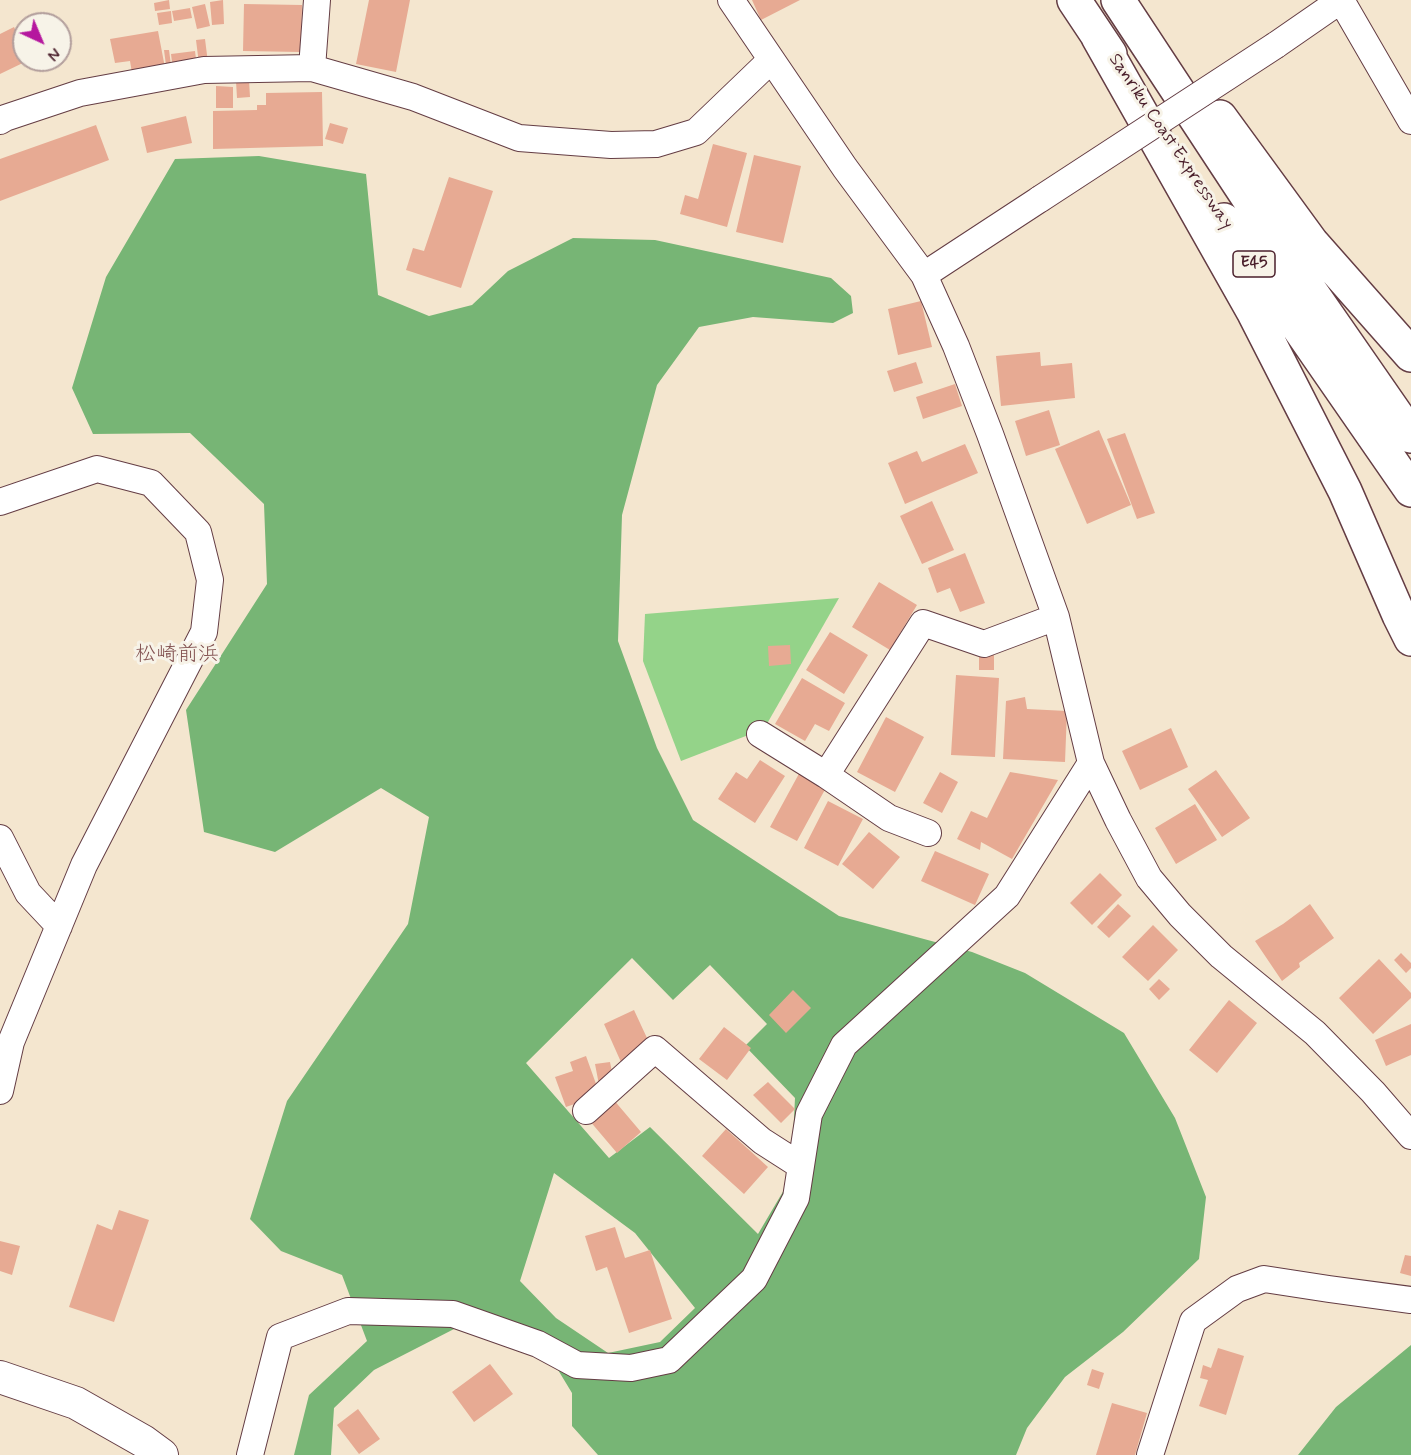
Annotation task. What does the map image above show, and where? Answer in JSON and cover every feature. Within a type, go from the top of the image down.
[{"type":"highway","name":"Sanriku Coast Expressway","points":[[1074,0],[1274,294],[1411,490]]},
{"type":"highway","name":"Sanriku Coast Expressway","points":[[1118,0],[1291,263],[1411,436]]},
{"type":"highway","points":[[1134,0],[1312,243],[1411,355]]},
{"type":"highway","points":[[1098,37],[1254,312],[1345,491],[1411,639]]},
{"type":"street","points":[[312,68],[317,0]]},
{"type":"street","points":[[730,0],[845,168],[924,275],[961,357],[1056,617],[1091,763],[1149,878],[1180,915],[1221,956],[1315,1033],[1374,1092],[1411,1136]]},
{"type":"street","points":[[924,275],[1341,0],[1411,121]]},
{"type":"street","points":[[0,121],[80,93],[204,70],[312,68],[413,97],[519,138],[611,145],[656,144],[696,132],[771,60]]},
{"type":"street","points":[[0,502],[97,469],[151,483],[198,531],[210,580],[204,632],[84,865],[11,1042],[0,1091]]},
{"type":"street","points":[[826,775],[923,623],[984,644],[1056,617]]},
{"type":"street","points":[[760,734],[889,818],[928,833]]},
{"type":"street","points":[[250,1455],[280,1337],[348,1311],[453,1314],[538,1344],[577,1365],[631,1368],[669,1360],[754,1279],[796,1198],[808,1114],[844,1045],[1007,896],[1091,763]]},
{"type":"street","points":[[0,837],[28,893],[59,926]]},
{"type":"street","points":[[586,1111],[655,1049],[762,1141],[801,1166]]},
{"type":"street","points":[[1150,1455],[1192,1321],[1237,1289],[1264,1279],[1411,1300]]},
{"type":"street","points":[[0,1377],[76,1403],[162,1455]]},
{"type":"green space","points":[[259,156],[366,174],[378,295],[429,316],[472,305],[508,271],[573,238],[655,240],[831,278],[851,296],[853,313],[833,323],[753,317],[699,327],[657,385],[622,515],[618,641],[657,748],[693,820],[839,916],[972,952],[1025,973],[1124,1033],[1175,1118],[1206,1197],[1199,1259],[1123,1332],[1065,1377],[1027,1428],[1016,1455],[598,1455],[572,1426],[572,1393],[552,1360],[456,1328],[374,1370],[334,1408],[331,1455],[294,1455],[309,1395],[367,1341],[342,1275],[281,1251],[250,1219],[287,1101],[408,924],[429,817],[381,788],[275,852],[204,832],[186,710],[267,584],[264,504],[190,433],[93,434],[72,388],[106,277],[175,159]],"holes":[[[632,958],[673,1000],[710,965],[767,1024],[745,1046],[795,1098],[791,1178],[758,1234],[650,1127],[609,1158],[526,1063]],[[554,1173],[635,1233],[695,1308],[660,1342],[608,1353],[556,1318],[520,1281]]]},
{"type":"green space","points":[[839,598],[764,729],[681,761],[643,661],[645,614]]},
{"type":"green space","points":[[1411,1345],[1411,1455],[1298,1455],[1336,1407]]},
{"type":"building","points":[[169,0],[170,9],[155,11],[154,3]]},
{"type":"building","points":[[223,0],[224,24],[212,25],[210,2]]},
{"type":"building","points":[[369,0],[410,0],[396,72],[356,64]]},
{"type":"building","points":[[752,0],[800,0],[761,20]]},
{"type":"building","points":[[205,4],[210,26],[197,29],[192,7]]},
{"type":"building","points":[[244,4],[302,5],[301,52],[243,51]]},
{"type":"building","points":[[190,8],[192,18],[174,21],[172,11]]},
{"type":"building","points":[[171,11],[172,23],[159,25],[157,13]]},
{"type":"building","points":[[12,28],[12,68],[0,74],[0,34]]},
{"type":"building","points":[[158,31],[166,73],[133,79],[130,61],[115,63],[110,39]]},
{"type":"building","points":[[205,39],[208,63],[199,64],[196,40]]},
{"type":"building","points":[[164,50],[169,50],[172,73],[167,73]]},
{"type":"building","points":[[195,51],[197,67],[173,70],[171,54]]},
{"type":"building","points":[[249,80],[250,97],[237,98],[236,81]]},
{"type":"building","points":[[216,86],[233,87],[233,108],[216,108]]},
{"type":"building","points":[[322,92],[323,146],[213,149],[213,111],[257,110],[257,105],[266,105],[266,93]]},
{"type":"building","points":[[186,116],[192,143],[147,153],[141,127]]},
{"type":"building","points":[[330,123],[348,128],[343,144],[325,139]]},
{"type":"building","points":[[96,125],[109,160],[0,201],[0,159]]},
{"type":"building","points":[[713,144],[747,153],[727,227],[680,214],[685,195],[698,199]]},
{"type":"building","points":[[754,155],[801,166],[783,243],[736,232]]},
{"type":"building","points":[[449,177],[493,191],[461,288],[406,270],[413,248],[424,251]]},
{"type":"building","points":[[921,301],[932,347],[898,355],[888,309]]},
{"type":"building","points":[[1040,352],[1041,366],[1072,363],[1075,398],[1001,406],[996,356]]},
{"type":"building","points":[[916,362],[923,383],[894,392],[887,371]]},
{"type":"building","points":[[955,384],[962,406],[923,419],[916,397]]},
{"type":"building","points":[[1049,410],[1060,445],[1026,456],[1015,421]]},
{"type":"building","points":[[1099,430],[1131,505],[1087,524],[1055,449]]},
{"type":"building","points":[[1125,433],[1155,513],[1137,519],[1107,439]]},
{"type":"building","points":[[965,444],[978,473],[905,504],[888,463],[917,451],[922,462]]},
{"type":"building","points":[[932,501],[954,550],[922,564],[900,516]]},
{"type":"building","points":[[965,553],[985,603],[960,612],[950,588],[937,593],[928,568]]},
{"type":"building","points":[[879,582],[917,605],[890,650],[852,627]]},
{"type":"building","points":[[830,632],[868,655],[844,694],[806,670]]},
{"type":"building","points":[[790,645],[791,664],[769,666],[768,646]]},
{"type":"building","points":[[979,653],[994,653],[994,670],[979,670]]},
{"type":"building","points":[[956,675],[999,678],[995,757],[951,755]]},
{"type":"building","points":[[802,678],[845,703],[829,731],[815,724],[805,741],[775,724]]},
{"type":"building","points":[[1025,697],[1027,709],[1067,711],[1065,762],[1003,759],[1006,701]]},
{"type":"building","points":[[886,717],[924,737],[895,792],[857,772]]},
{"type":"building","points":[[1171,728],[1188,767],[1140,790],[1122,751]]},
{"type":"building","points":[[760,760],[785,776],[755,823],[718,799],[736,772],[747,779]]},
{"type":"building","points":[[801,770],[828,784],[797,841],[770,827]]},
{"type":"building","points":[[1216,770],[1250,818],[1222,837],[1188,789]]},
{"type":"building","points":[[940,772],[958,782],[942,813],[923,803]]},
{"type":"building","points":[[1010,772],[1058,780],[1012,859],[981,842],[980,850],[957,839],[971,811],[987,818]]},
{"type":"building","points":[[828,801],[863,819],[838,866],[804,848]]},
{"type":"building","points":[[1195,804],[1217,840],[1176,864],[1155,828]]},
{"type":"building","points":[[869,832],[900,857],[873,889],[842,864]]},
{"type":"building","points":[[935,851],[989,874],[975,905],[921,881]]},
{"type":"building","points":[[1100,873],[1122,895],[1092,925],[1070,903]]},
{"type":"building","points":[[1118,904],[1131,916],[1109,938],[1097,927]]},
{"type":"building","points":[[1310,904],[1334,938],[1299,963],[1300,967],[1282,981],[1255,941]]},
{"type":"building","points":[[1153,925],[1178,950],[1148,981],[1122,957]]},
{"type":"building","points":[[1401,953],[1411,963],[1411,968],[1406,973],[1394,960]]},
{"type":"building","points":[[1379,959],[1411,993],[1411,998],[1373,1034],[1339,998]]},
{"type":"building","points":[[1159,979],[1170,989],[1159,1000],[1149,989]]},
{"type":"building","points":[[793,990],[811,1008],[786,1033],[769,1015]]},
{"type":"building","points":[[1229,1000],[1257,1023],[1217,1073],[1189,1050]]},
{"type":"building","points":[[634,1010],[660,1066],[629,1080],[604,1024]]},
{"type":"building","points":[[1411,1024],[1411,1055],[1386,1066],[1375,1040]]},
{"type":"building","points":[[724,1027],[751,1048],[727,1080],[699,1059]]},
{"type":"building","points":[[586,1056],[600,1095],[566,1107],[555,1077],[573,1071],[570,1062]]},
{"type":"building","points":[[610,1062],[615,1087],[600,1090],[595,1064]]},
{"type":"building","points":[[768,1082],[795,1109],[781,1123],[753,1095]]},
{"type":"building","points":[[613,1099],[641,1132],[617,1153],[589,1120]]},
{"type":"building","points":[[726,1129],[768,1167],[744,1194],[702,1156]]},
{"type":"building","points":[[119,1210],[149,1220],[114,1322],[69,1307],[97,1224],[112,1230]]},
{"type":"building","points":[[615,1227],[625,1258],[650,1250],[672,1319],[629,1333],[607,1267],[596,1271],[585,1236]]},
{"type":"building","points":[[0,1241],[20,1246],[12,1275],[0,1271]]},
{"type":"building","points":[[1405,1255],[1411,1256],[1411,1276],[1400,1273]]},
{"type":"building","points":[[1218,1348],[1244,1356],[1226,1415],[1199,1406],[1208,1380],[1200,1378],[1203,1365],[1211,1368]]},
{"type":"building","points":[[490,1364],[513,1394],[474,1422],[452,1392]]},
{"type":"building","points":[[1092,1369],[1104,1373],[1099,1389],[1087,1385]]},
{"type":"building","points":[[1112,1403],[1147,1413],[1135,1455],[1096,1455]]},
{"type":"building","points":[[358,1409],[380,1439],[359,1454],[337,1425]]},
{"type":"district","name":"松崎前浜","points":[[177,656]]}]
